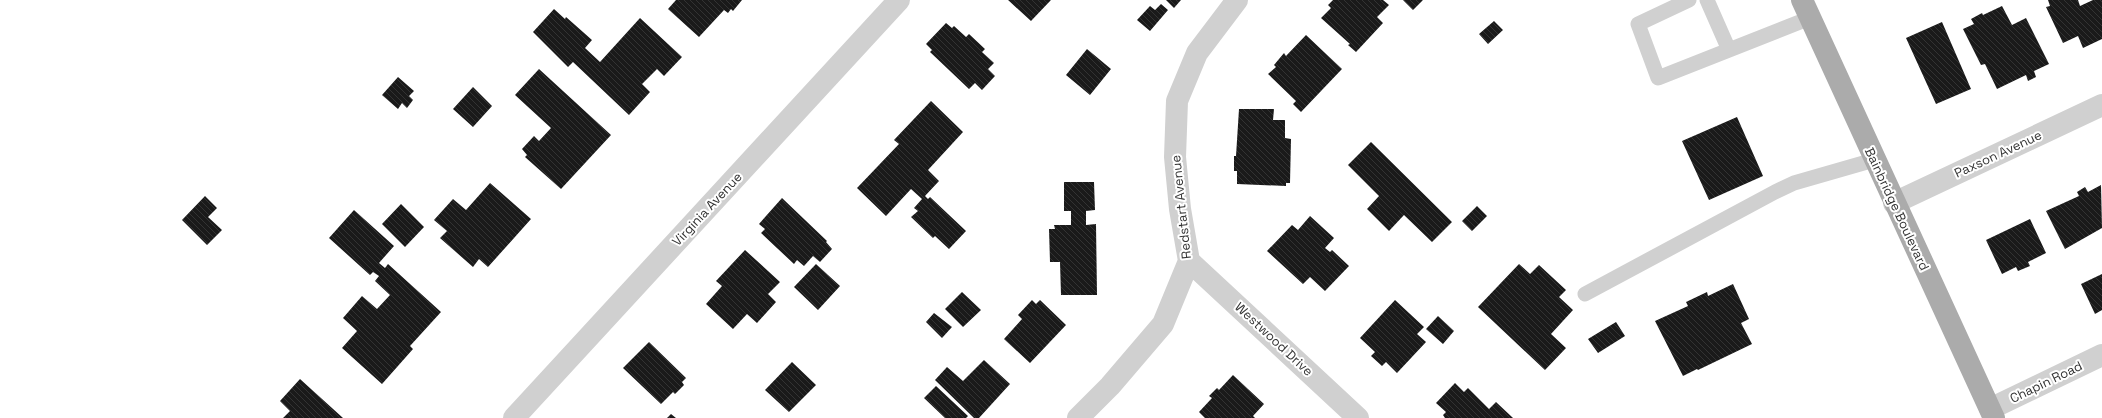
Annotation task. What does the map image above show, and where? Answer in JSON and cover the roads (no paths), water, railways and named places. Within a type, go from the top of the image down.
[{"type":"main road","name":"Bainbridge Boulevard","points":[[1806,9],[1874,160],[1992,414]]},
{"type":"street","name":"Virginia Avenue","points":[[514,418],[899,0]]},
{"type":"street","name":"Redstart Avenue","points":[[1078,418],[1110,386],[1163,324],[1189,261],[1180,209],[1175,157],[1178,101],[1198,54],[1237,0]]},
{"type":"street","name":"Paxson Avenue","points":[[1894,203],[2102,105]]},
{"type":"street","name":"Westwood Drive","points":[[1189,261],[1358,418]]},
{"type":"street","name":"Chapin Road","points":[[1992,414],[2102,355]]},
{"type":"lane","points":[[1689,0],[1638,24],[1658,78],[1728,50],[1806,9]]},
{"type":"lane","points":[[1707,0],[1728,50]]},
{"type":"lane","points":[[1585,294],[1794,183],[1874,160]]}]
